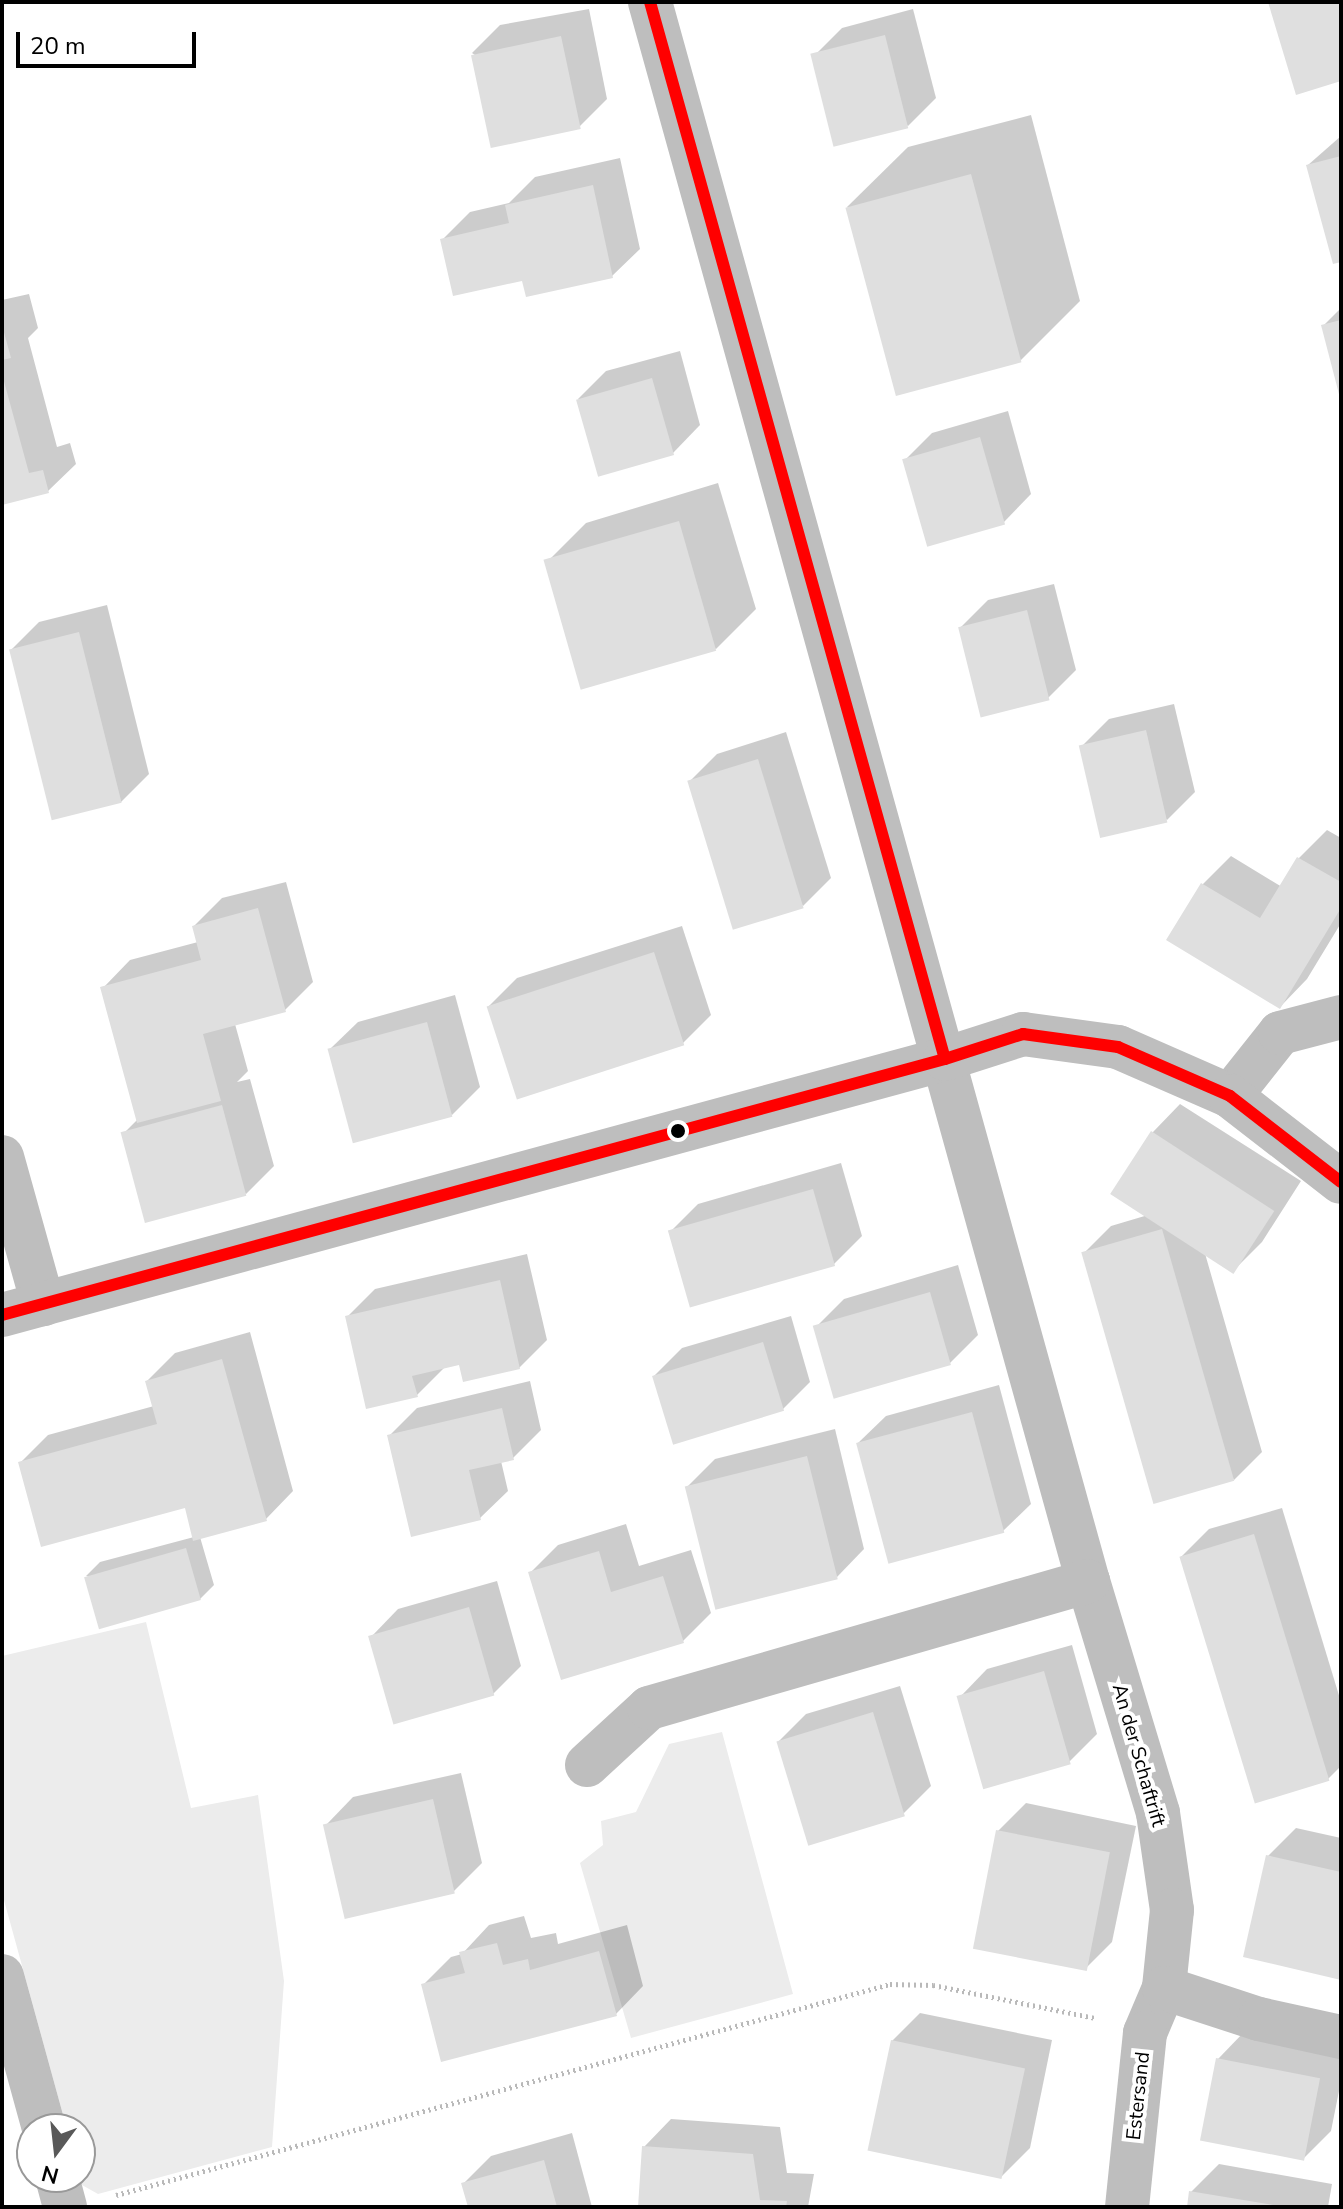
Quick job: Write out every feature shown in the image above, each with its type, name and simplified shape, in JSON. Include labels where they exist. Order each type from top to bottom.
[{"type":"street","name":"An der Schaftrift","points":[[650,2],[1088,1581],[1158,1813],[1172,1910],[1164,1988]]},
{"type":"street","points":[[1230,1096],[1280,1033],[1341,1017]]},
{"type":"street","points":[[2,1315],[945,1059],[1023,1034],[1118,1047],[1230,1096],[1341,1182]]},
{"type":"street","points":[[2,1157],[43,1304]]},
{"type":"street","points":[[587,1765],[649,1708],[1088,1581]]},
{"type":"street","points":[[2,1976],[40,2113]]},
{"type":"street","points":[[1164,1988],[1259,2019],[1341,2037]]},
{"type":"street","name":"Estersand","points":[[1127,2207],[1145,2033],[1164,1988]]},
{"type":"path","points":[[83,2203],[890,1984],[933,1985],[1105,2020],[1145,2033]]},
{"type":"shaded area","points":[[146,1622],[191,1808],[258,1795],[284,1981],[272,2147],[96,2193],[96,2113],[63,2113],[2,1893],[2,1656]]},
{"type":"shaded area","points":[[722,1732],[793,1994],[631,2038],[580,1863],[603,1845],[601,1821],[636,1812],[669,1744]]},
{"type":"building","points":[[1268,2],[1341,2],[1341,81],[1296,95]]},
{"type":"building","points":[[885,35],[908,128],[834,147],[810,54]]},
{"type":"building","points":[[561,36],[581,129],[491,148],[471,55]]},
{"type":"building","points":[[1341,156],[1341,262],[1333,264],[1306,165]]},
{"type":"building","points":[[971,174],[1021,362],[896,396],[845,208]]},
{"type":"building","points":[[593,185],[613,278],[526,297],[522,281],[453,296],[440,239],[509,223],[505,205]]},
{"type":"building","points":[[1341,320],[1341,398],[1340,398],[1321,325]]},
{"type":"building","points":[[2,325],[11,358],[2,360]]},
{"type":"building","points":[[2,374],[29,473],[43,470],[49,493],[2,505]]},
{"type":"building","points":[[652,378],[674,455],[598,477],[576,400]]},
{"type":"building","points":[[980,437],[1005,524],[927,547],[902,459]]},
{"type":"building","points":[[679,521],[716,651],[581,690],[543,560]]},
{"type":"building","points":[[1027,610],[1049,700],[981,717],[958,627]]},
{"type":"building","points":[[79,632],[122,803],[52,820],[9,649]]},
{"type":"building","points":[[1146,730],[1167,823],[1100,838],[1079,746]]},
{"type":"building","points":[[758,759],[804,908],[733,930],[687,781]]},
{"type":"building","points":[[1297,857],[1341,882],[1341,908],[1280,1009],[1166,940],[1201,883],[1260,918]]},
{"type":"building","points":[[258,908],[286,1012],[203,1034],[221,1101],[137,1123],[100,987],[201,960],[192,926]]},
{"type":"building","points":[[654,952],[684,1045],[517,1100],[487,1006]]},
{"type":"building","points":[[427,1022],[452,1117],[353,1143],[328,1049]]},
{"type":"building","points":[[222,1105],[246,1196],[145,1223],[121,1132]]},
{"type":"building","points":[[1151,1131],[1274,1211],[1233,1274],[1110,1194]]},
{"type":"building","points":[[813,1189],[835,1266],[690,1308],[668,1231]]},
{"type":"building","points":[[1162,1229],[1234,1481],[1153,1504],[1081,1252]]},
{"type":"building","points":[[500,1280],[520,1369],[463,1382],[459,1365],[412,1376],[418,1397],[366,1409],[345,1316]]},
{"type":"building","points":[[930,1292],[951,1365],[834,1399],[813,1326]]},
{"type":"building","points":[[763,1342],[784,1411],[673,1445],[652,1376]]},
{"type":"building","points":[[222,1359],[267,1521],[193,1541],[185,1508],[41,1547],[18,1462],[157,1424],[145,1381]]},
{"type":"building","points":[[502,1408],[514,1460],[469,1470],[481,1520],[411,1537],[387,1435]]},
{"type":"building","points":[[972,1412],[1004,1533],[888,1564],[856,1443]]},
{"type":"building","points":[[807,1456],[838,1579],[715,1610],[685,1486]]},
{"type":"building","points":[[1254,1534],[1329,1781],[1255,1804],[1179,1557]]},
{"type":"building","points":[[186,1548],[201,1600],[99,1629],[84,1577]]},
{"type":"building","points":[[599,1551],[611,1592],[663,1576],[684,1643],[561,1680],[528,1572]]},
{"type":"building","points":[[469,1607],[494,1695],[393,1724],[368,1636]]},
{"type":"building","points":[[1044,1671],[1071,1764],[983,1789],[957,1696]]},
{"type":"building","points":[[873,1712],[905,1816],[808,1846],[776,1742]]},
{"type":"building","points":[[433,1799],[455,1894],[345,1919],[323,1824]]},
{"type":"building","points":[[996,1830],[1110,1852],[1087,1971],[973,1949]]},
{"type":"building","points":[[1266,1855],[1341,1872],[1341,1980],[1243,1957]]},
{"type":"building","points":[[497,1943],[503,1965],[528,1959],[530,1970],[599,1951],[617,2016],[441,2062],[421,1984],[465,1973],[459,1952]]},
{"type":"building","points":[[891,2040],[1025,2068],[1002,2179],[868,2151]]},
{"type":"building","points":[[1216,2058],[1320,2078],[1304,2161],[1200,2140]]},
{"type":"building","points":[[642,2146],[753,2154],[760,2200],[787,2201],[786,2207],[638,2207]]},
{"type":"building","points":[[544,2160],[557,2207],[468,2207],[461,2183]]},
{"type":"building","points":[[1189,2191],[1273,2205],[1273,2207],[1187,2207]]},
{"type":"transit line","points":[[650,2],[945,1059]]},
{"type":"transit line","points":[[2,1315],[945,1059],[1023,1034],[1118,1047],[1230,1096],[1341,1182]]}]
